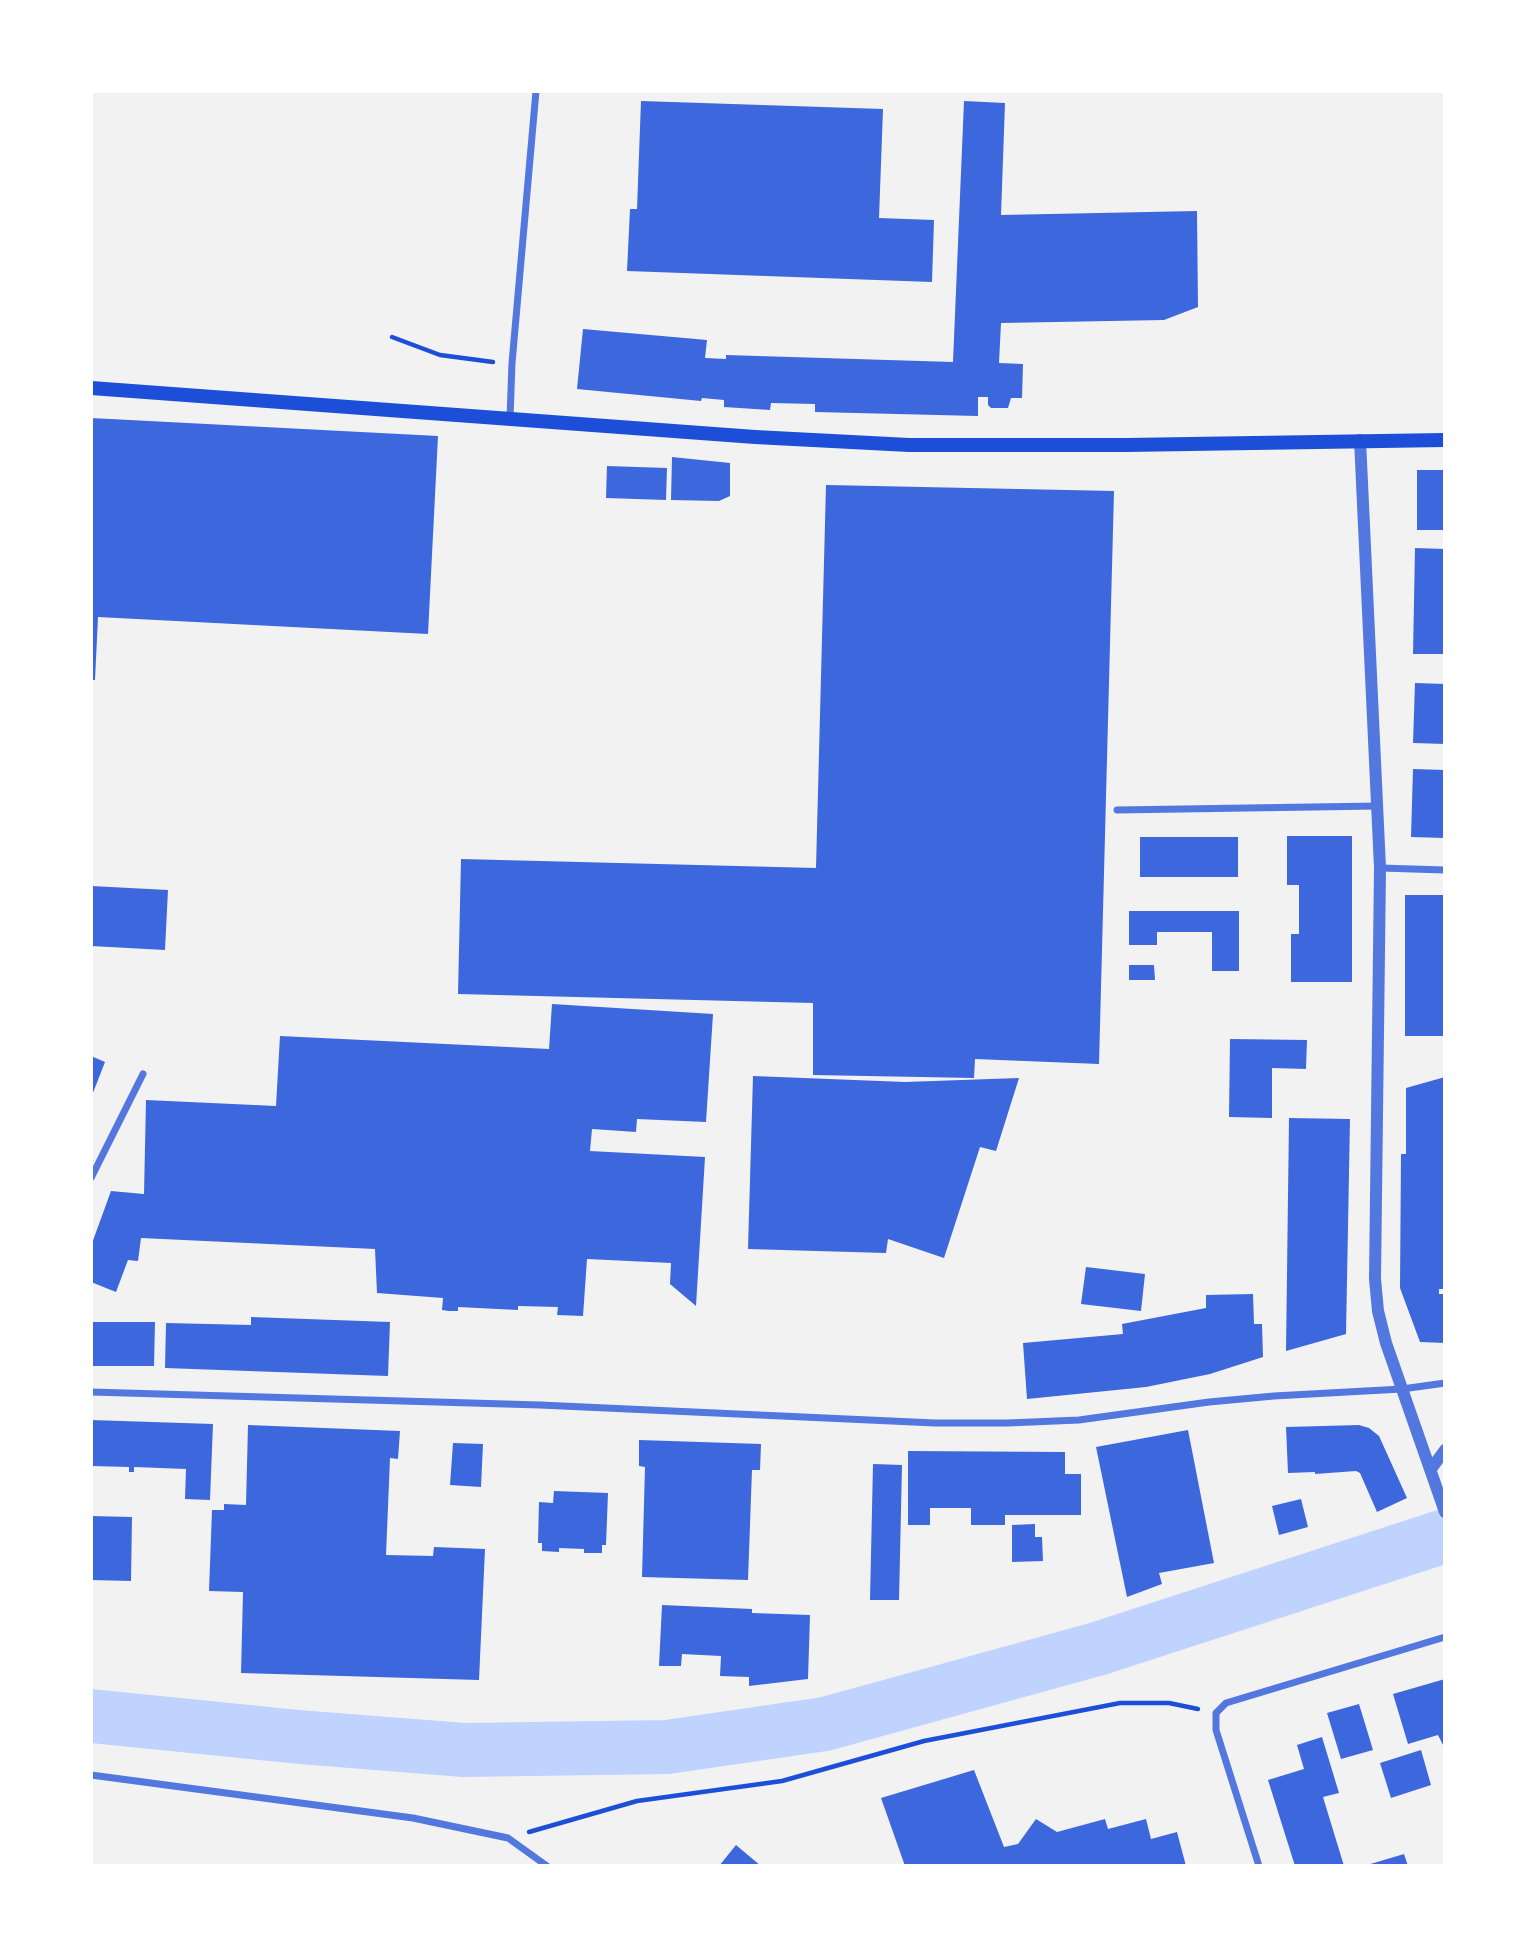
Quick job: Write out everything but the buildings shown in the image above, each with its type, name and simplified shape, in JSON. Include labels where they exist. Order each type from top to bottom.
[{"type":"main road","points":[[91,388],[744,436],[909,445],[1445,440]]},
{"type":"street","points":[[510,418],[512,363],[536,91]]},
{"type":"street","points":[[1360,440],[1379,806],[1375,1279],[1385,1343],[1445,1512]]},
{"type":"street","points":[[1117,810],[1379,806]]},
{"type":"street","points":[[1380,868],[1445,870]]},
{"type":"street","points":[[91,1178],[144,1074]]},
{"type":"street","points":[[91,1392],[540,1405],[935,1423],[1008,1423],[1079,1420],[1209,1402],[1445,1383]]},
{"type":"street","points":[[1432,1474],[1445,1450]]},
{"type":"street","points":[[1259,1866],[1216,1730],[1216,1713],[1226,1703],[1445,1637]]},
{"type":"street","points":[[91,1775],[413,1818],[508,1838],[547,1866]]},
{"type":"path","points":[[393,337],[440,355],[474,361],[512,363]]},
{"type":"path","points":[[508,1838],[637,1801],[782,1781],[924,1741],[1120,1703],[1169,1703],[1216,1713]]},
{"type":"waterway","points":[[91,1716],[464,1750],[667,1747],[825,1724],[1097,1649],[1445,1536]]}]
